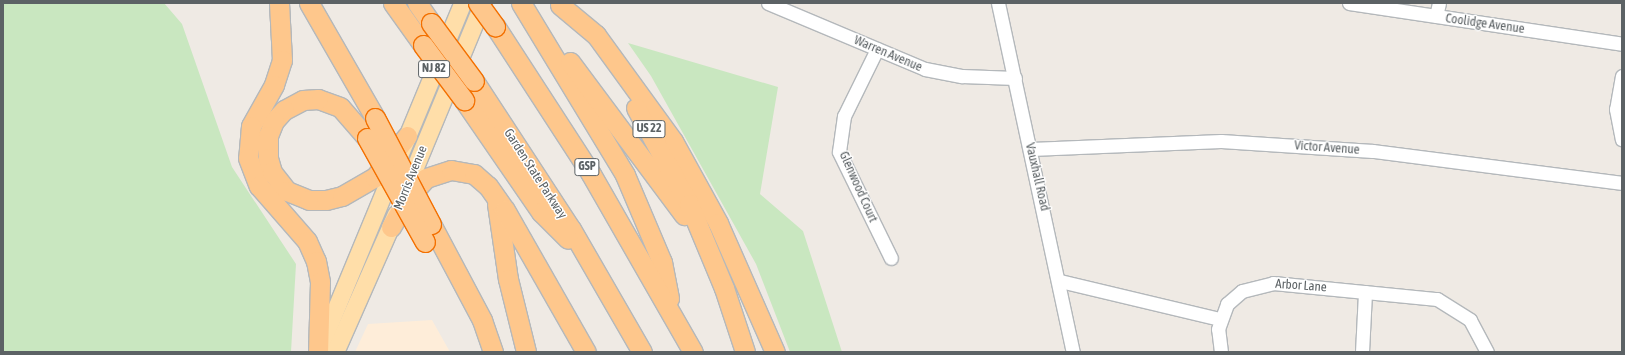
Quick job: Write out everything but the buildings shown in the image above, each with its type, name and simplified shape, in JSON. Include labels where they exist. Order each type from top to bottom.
[{"type":"highway","points":[[279,3],[283,42],[277,77],[251,126],[250,166],[263,192],[307,241],[319,274],[318,352]]},
{"type":"highway","points":[[309,3],[375,118],[428,233],[489,352]]},
{"type":"highway","points":[[393,3],[464,100],[541,212],[592,265]]},
{"type":"highway","name":"Garden State Parkway","points":[[417,3],[474,81],[592,265],[642,352]]},
{"type":"highway","name":"GSP","points":[[478,3],[592,174],[693,352]]},
{"type":"highway","points":[[521,4],[584,80],[673,198],[716,268]]},
{"type":"highway","points":[[521,4],[625,175],[662,262],[672,313]]},
{"type":"highway","points":[[559,4],[596,36],[673,141],[718,223],[775,352]]},
{"type":"highway","name":"US 22","points":[[559,4],[606,64],[657,142],[716,268],[745,352]]},
{"type":"highway","points":[[407,136],[375,177],[342,196],[326,200],[294,195],[281,185],[269,165],[267,143],[271,128],[284,110],[296,102],[318,99],[340,107],[367,138],[428,233],[482,320],[494,352]]},
{"type":"highway","points":[[391,227],[414,188],[438,172],[469,172],[493,192],[586,352]]},
{"type":"highway","points":[[493,192],[526,352]]},
{"type":"main road","name":"Morris Avenue","points":[[318,352],[462,3]]},
{"type":"main road","name":"Morris Avenue","points":[[336,352],[391,227],[483,3]]},
{"type":"street","name":"Warren Avenue","points":[[768,3],[940,74],[1015,78]]},
{"type":"street","name":"Vauxhall Road","points":[[998,3],[1060,280],[1073,352]]},
{"type":"street","name":"Coolidge Avenue","points":[[1348,3],[1622,44]]},
{"type":"street","points":[[1436,16],[1439,3]]},
{"type":"street","name":"Glenwood Court","points":[[877,49],[844,116],[839,152],[891,258]]},
{"type":"street","points":[[1622,76],[1616,109],[1622,139]]},
{"type":"street","name":"Victor Avenue","points":[[1031,149],[1221,141],[1372,151],[1622,183]]},
{"type":"street","points":[[1060,280],[1220,319],[1221,352]]},
{"type":"street","name":"Arbor Lane","points":[[1220,319],[1234,297],[1256,286],[1273,284],[1421,296],[1444,302],[1470,320],[1486,352]]},
{"type":"street","points":[[1362,352],[1365,292]]},
{"type":"shaded area","points":[[432,320],[450,352],[355,352],[368,324]]},
{"type":"green space","points":[[3,3],[164,3],[182,24],[232,167],[296,264],[291,352],[3,352]]},
{"type":"green space","points":[[628,43],[778,87],[760,194],[803,231],[842,352],[790,352],[756,264],[651,76]]}]
